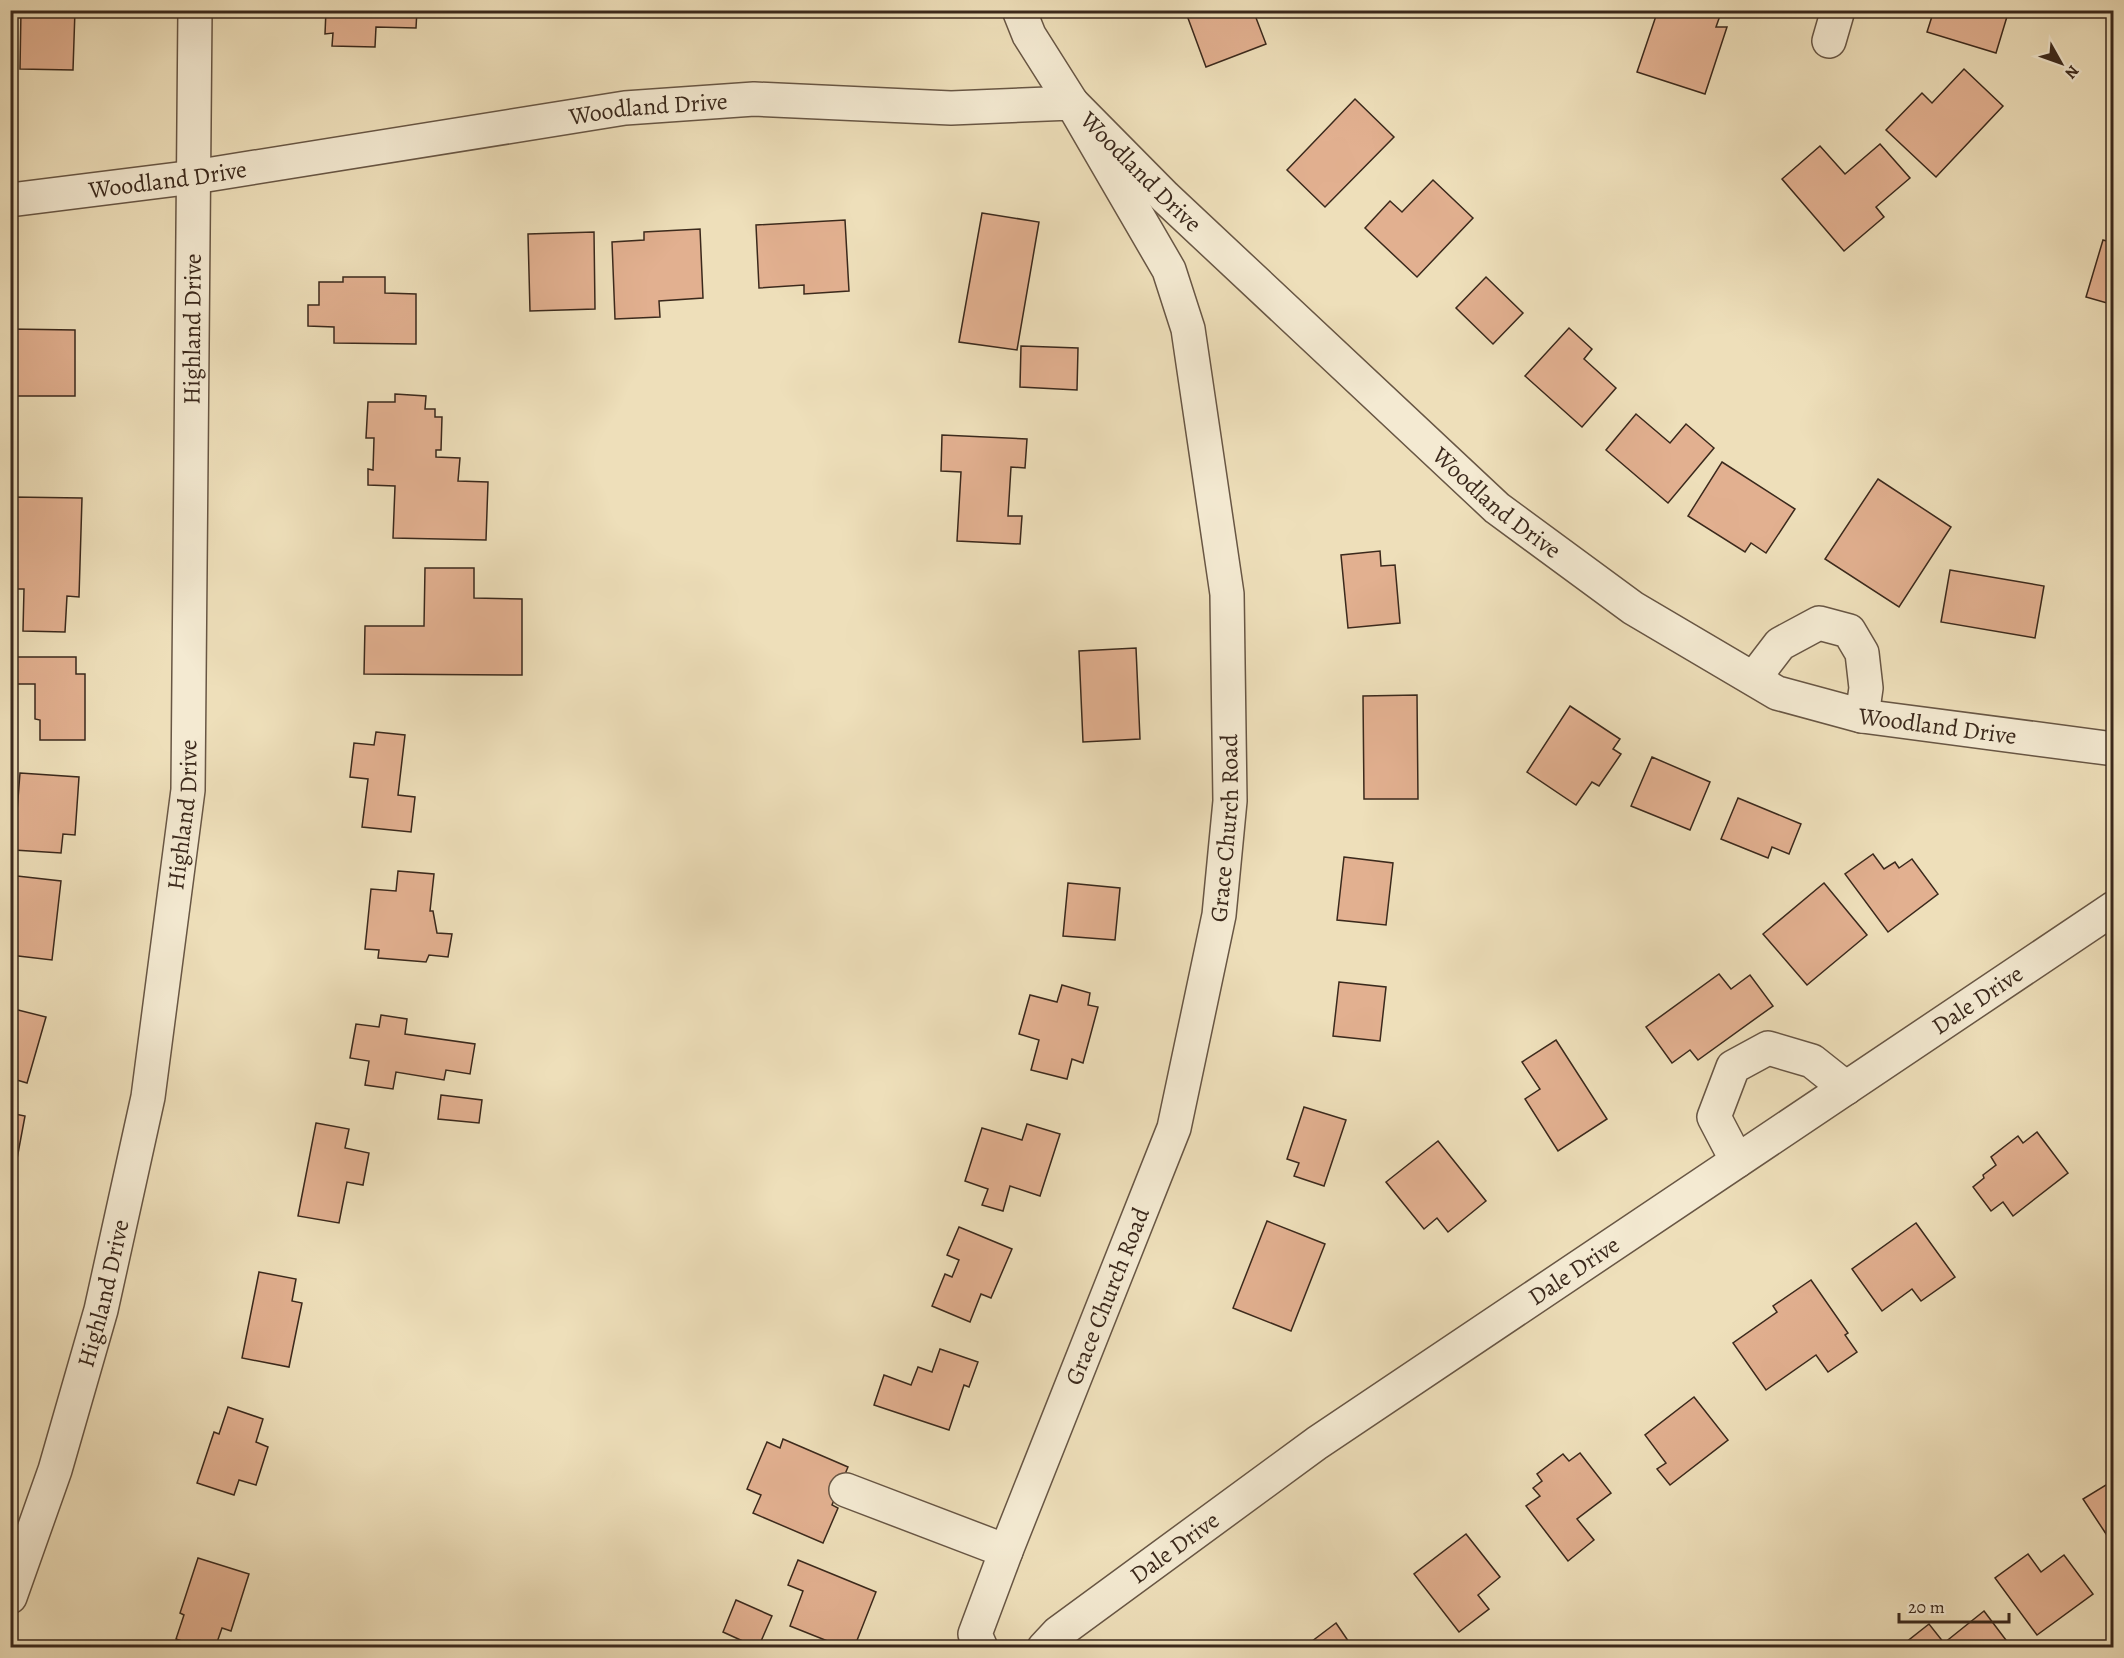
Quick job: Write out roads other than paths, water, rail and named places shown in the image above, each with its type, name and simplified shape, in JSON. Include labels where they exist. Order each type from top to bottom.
[{"type":"street","name":"Highland Drive","points":[[10,1598],[55,1470],[101,1310],[146,1108],[188,790],[195,10]]},
{"type":"street","name":"Grace Church Road","points":[[981,1647],[975,1634],[1174,1128],[1219,915],[1230,801],[1227,594],[1188,329],[1169,270],[1029,34],[1019,10]]},
{"type":"street","name":"Woodland Drive","points":[[10,200],[194,177],[625,108],[754,99],[951,108],[1072,103],[1165,197],[1497,508],[1633,608],[1777,693],[1862,716],[2114,748]]},
{"type":"street","points":[[1754,678],[1780,644],[1819,623],[1849,632],[1862,653],[1866,688],[1862,716]]},
{"type":"street","name":"Dale Drive","points":[[1044,1647],[1058,1633],[1317,1443],[2114,908]]},
{"type":"street","points":[[1737,1161],[1714,1117],[1733,1067],[1768,1048],[1812,1061],[1846,1088]]},
{"type":"street","points":[[846,1490],[1006,1551]]}]
